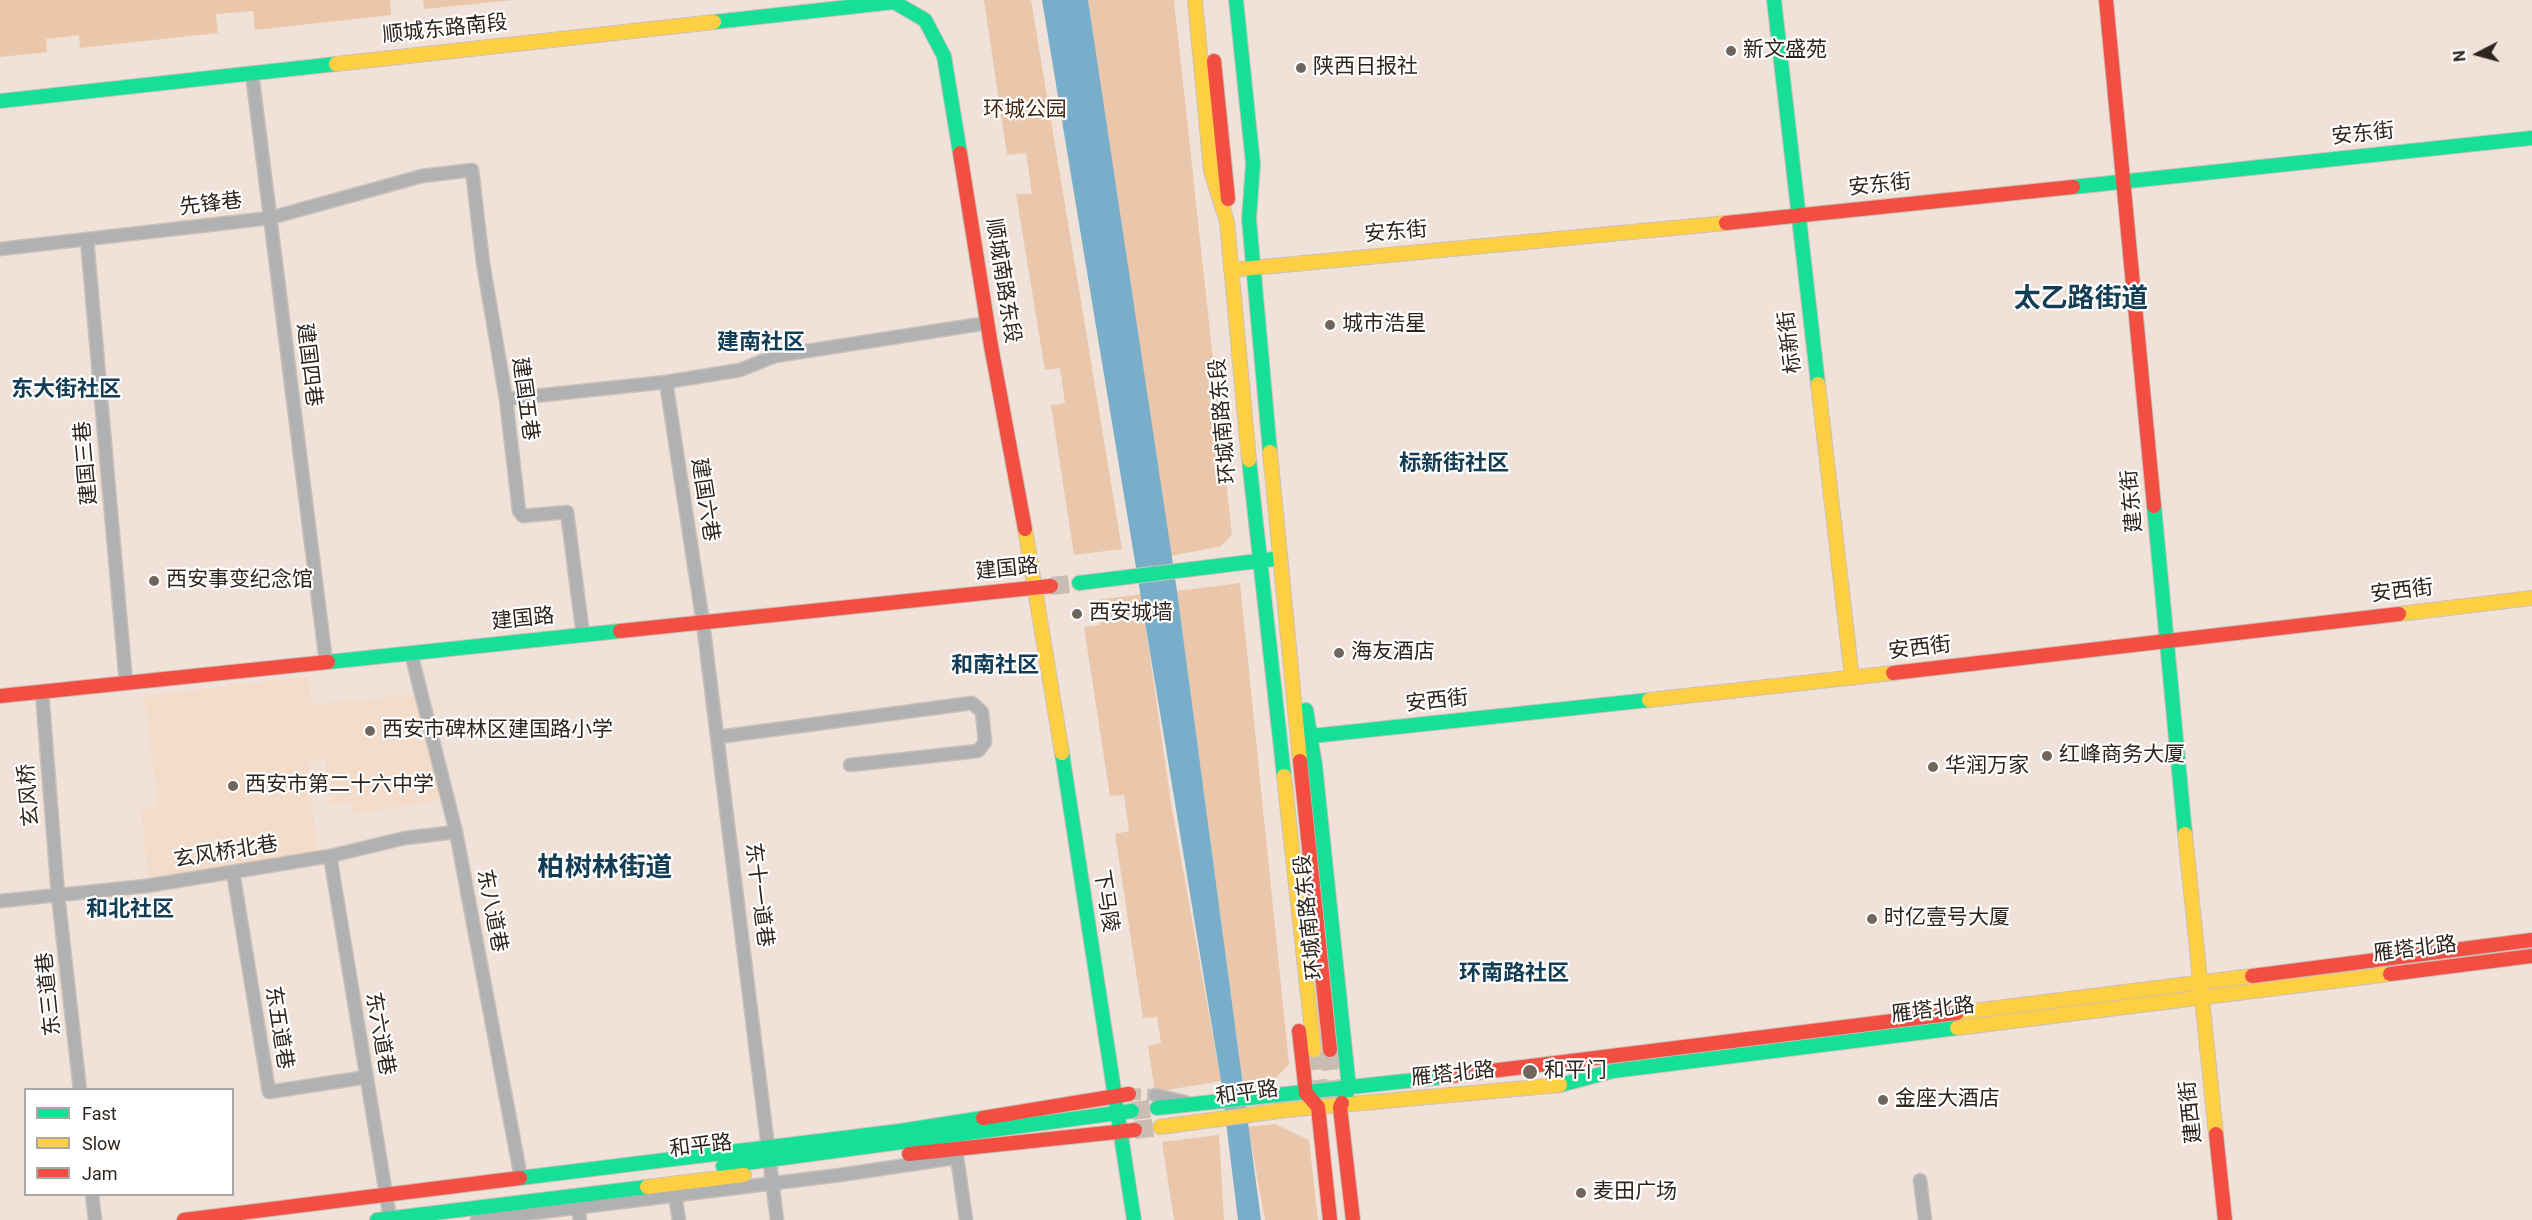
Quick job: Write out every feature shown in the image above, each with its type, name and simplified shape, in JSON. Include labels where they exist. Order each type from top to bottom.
[{"type":"main road","name":"环城南路东段","points":[[1195,0],[1211,171],[1227,222],[1259,561],[1267,616],[1314,1050]]},
{"type":"main road","name":"环城南路东段","points":[[1207,0],[1230,213],[1227,222]]},
{"type":"main road","name":"环城南路东段","points":[[1224,0],[1249,219],[1279,559],[1330,1050]]},
{"type":"main road","name":"环城南路东段","points":[[1236,0],[1252,165],[1249,219]]},
{"type":"main road","name":"标新街","points":[[1774,0],[1797,216],[1852,678]]},
{"type":"main road","name":"建东街","points":[[2106,0],[2201,999]]},
{"type":"main road","name":"顺城东路南段","points":[[0,101],[894,2]]},
{"type":"main road","name":"顺城南路东段","points":[[894,2],[925,20],[944,56],[987,323],[1036,588]]},
{"type":"main road","name":"安东街","points":[[1231,270],[1797,216],[2532,138]]},
{"type":"main road","points":[[1078,583],[1279,559]]},
{"type":"main road","name":"建国路","points":[[0,696],[1051,586]]},
{"type":"main road","name":"下马陵","points":[[1036,588],[1113,1097],[1134,1220]]},
{"type":"main road","name":"安西街","points":[[1312,736],[1852,678],[2532,598]]},
{"type":"main road","name":"环城南路东段","points":[[1285,611],[1312,736],[1349,1088]]},
{"type":"main road","name":"环城南路东段","points":[[1267,616],[1270,763],[1306,1093]]},
{"type":"main road","name":"雁塔北路","points":[[1156,1102],[1200,1105],[1575,1062],[2532,940]]},
{"type":"main road","name":"雁塔北路","points":[[1340,1107],[1565,1085],[1613,1071],[2532,956]]},
{"type":"main road","name":"建西街","points":[[2201,999],[2225,1220]]},
{"type":"main road","points":[[1349,1088],[1340,1107],[1353,1220]]},
{"type":"main road","points":[[1306,1093],[1318,1107],[1330,1220]]},
{"type":"main road","points":[[184,1220],[385,1210],[521,1178],[772,1165],[900,1131],[1129,1094]]},
{"type":"main road","name":"和平路","points":[[1160,1127],[1286,1110],[1340,1107]]},
{"type":"main road","name":"和平路","points":[[274,1220],[385,1210],[772,1165],[1132,1111]]},
{"type":"main road","name":"和平路","points":[[385,1210],[577,1208],[674,1189],[772,1165],[956,1153],[974,1147],[1135,1130]]},
{"type":"street","name":"建国四巷","points":[[252,73],[326,662]]},
{"type":"street","name":"建国五巷","points":[[422,176],[472,170],[483,263],[506,399],[519,511],[523,516],[567,512],[583,635]]},
{"type":"street","name":"先锋巷","points":[[0,249],[270,218],[422,176]]},
{"type":"street","name":"建国三巷","points":[[87,239],[126,683]]},
{"type":"street","points":[[506,399],[666,382],[740,370],[775,356],[987,323]]},
{"type":"street","name":"建国六巷","points":[[666,382],[703,623]]},
{"type":"street","name":"东十一道巷","points":[[703,623],[772,1165],[777,1220]]},
{"type":"street","name":"东八道巷","points":[[411,653],[456,832],[521,1178]]},
{"type":"street","name":"玄风桥","points":[[42,692],[58,895]]},
{"type":"street","points":[[718,737],[972,703],[982,712],[986,742],[978,751],[850,765]]},
{"type":"street","name":"玄风桥北巷","points":[[0,901],[146,886],[330,856],[405,838],[456,832]]},
{"type":"street","name":"东六道巷","points":[[330,856],[367,1077],[385,1210]]},
{"type":"street","name":"东五道巷","points":[[233,872],[269,1092],[367,1077]]},
{"type":"street","name":"东三道巷","points":[[58,895],[80,1088]]},
{"type":"street","points":[[956,1153],[966,1220]]},
{"type":"street","points":[[1920,1180],[1925,1220]]},
{"type":"street","points":[[674,1189],[679,1220]]},
{"type":"street","points":[[92,1196],[95,1220]]},
{"type":"street","points":[[477,1220],[577,1208]]},
{"type":"shaded area","name":"西安市第二十六中学","points":[[308,676],[312,704],[416,695],[443,800],[353,814],[351,802],[331,805],[325,758],[308,765],[317,851],[148,879],[141,809],[158,807],[144,696]]},
{"type":"green space","points":[[0,0],[390,0],[391,15],[255,30],[253,11],[216,14],[218,33],[80,48],[79,35],[46,39],[47,52],[0,57]]},
{"type":"green space","points":[[423,0],[513,0],[424,9]]},
{"type":"green space","name":"环城公园","points":[[984,0],[1031,0],[1122,549],[1074,555],[1051,405],[1065,403],[1060,368],[1045,370],[1016,194],[1032,194],[1026,153],[1007,155]]},
{"type":"green space","points":[[1088,0],[1174,0],[1232,535],[1221,546],[1171,556]]},
{"type":"green space","points":[[1240,583],[1289,1064],[1274,1080],[1243,1084],[1177,591]]},
{"type":"green space","points":[[1141,594],[1171,803],[1221,1081],[1155,1092],[1148,1046],[1161,1043],[1157,1017],[1143,1018],[1115,834],[1129,831],[1124,795],[1110,796],[1084,627],[1100,625],[1097,600]]},
{"type":"green space","points":[[1275,1124],[1309,1140],[1318,1220],[1265,1220],[1248,1127]]},
{"type":"green space","points":[[1219,1135],[1224,1220],[1174,1220],[1162,1142]]},
{"type":"water","points":[[1042,0],[1088,0],[1177,591],[1261,1220],[1238,1220],[1221,1081]]},
{"type":"tunnel","points":[[1051,586],[1079,583]]},
{"type":"tunnel","points":[[1314,1050],[1320,1107]]},
{"type":"tunnel","points":[[1330,1050],[1336,1107]]},
{"type":"tunnel","points":[[1129,1094],[1155,1095]]},
{"type":"tunnel","points":[[1132,1111],[1157,1108]]},
{"type":"tunnel","points":[[1135,1130],[1160,1127]]},
{"type":"traffic: fast","points":[[1236,0],[1253,164],[1249,219],[1270,452]]},
{"type":"traffic: fast","points":[[1774,0],[1818,384]]},
{"type":"traffic: fast","points":[[714,22],[894,2],[925,20],[944,56],[960,153]]},
{"type":"traffic: fast","points":[[0,101],[336,64]]},
{"type":"traffic: fast","points":[[2073,187],[2532,138]]},
{"type":"traffic: fast","points":[[1249,460],[1284,776]]},
{"type":"traffic: fast","points":[[2154,506],[2185,834]]},
{"type":"traffic: fast","points":[[1079,583],[1274,559]]},
{"type":"traffic: fast","points":[[328,662],[620,631]]},
{"type":"traffic: fast","points":[[1312,736],[1649,700]]},
{"type":"traffic: fast","points":[[1306,710],[1315,765],[1349,1088],[1342,1103]]},
{"type":"traffic: fast","points":[[1062,753],[1134,1220]]},
{"type":"traffic: fast","points":[[1560,1085],[1613,1071],[1957,1028]]},
{"type":"traffic: fast","points":[[1157,1108],[1443,1077]]},
{"type":"traffic: fast","points":[[723,1166],[1132,1111]]},
{"type":"traffic: fast","points":[[520,1178],[900,1131],[983,1118]]},
{"type":"traffic: fast","points":[[377,1220],[647,1187]]},
{"type":"traffic: slow","points":[[1195,0],[1211,171],[1227,222],[1249,460]]},
{"type":"traffic: slow","points":[[336,64],[714,22]]},
{"type":"traffic: slow","points":[[1231,270],[1726,223]]},
{"type":"traffic: slow","points":[[1818,384],[1852,678]]},
{"type":"traffic: slow","points":[[1270,452],[1300,761]]},
{"type":"traffic: slow","points":[[1025,529],[1062,753]]},
{"type":"traffic: slow","points":[[2399,614],[2532,598]]},
{"type":"traffic: slow","points":[[1649,700],[1893,673]]},
{"type":"traffic: slow","points":[[1284,776],[1314,1050]]},
{"type":"traffic: slow","points":[[2185,834],[2216,1134]]},
{"type":"traffic: slow","points":[[1957,1028],[2390,974]]},
{"type":"traffic: slow","points":[[1957,1013],[2252,976]]},
{"type":"traffic: slow","points":[[1160,1127],[1286,1110],[1560,1085]]},
{"type":"traffic: slow","points":[[647,1187],[744,1175]]},
{"type":"traffic: jam","points":[[2106,0],[2154,506]]},
{"type":"traffic: jam","points":[[1214,61],[1228,199]]},
{"type":"traffic: jam","points":[[960,153],[991,346],[1025,529]]},
{"type":"traffic: jam","points":[[1726,223],[2073,187]]},
{"type":"traffic: jam","points":[[620,631],[1051,586]]},
{"type":"traffic: jam","points":[[1893,673],[2399,614]]},
{"type":"traffic: jam","points":[[0,696],[328,662]]},
{"type":"traffic: jam","points":[[1300,761],[1330,1050]]},
{"type":"traffic: jam","points":[[2252,976],[2532,940]]},
{"type":"traffic: jam","points":[[2390,974],[2532,956]]},
{"type":"traffic: jam","points":[[1443,1077],[1957,1013]]},
{"type":"traffic: jam","points":[[1299,1031],[1306,1093],[1318,1107],[1330,1220]]},
{"type":"traffic: jam","points":[[983,1118],[1129,1094]]},
{"type":"traffic: jam","points":[[1342,1103],[1340,1107],[1353,1220]]},
{"type":"traffic: jam","points":[[909,1154],[1135,1130]]},
{"type":"traffic: jam","points":[[2216,1134],[2225,1220]]},
{"type":"traffic: jam","points":[[184,1220],[520,1178]]},
{"type":"place","name":"新文盛苑","points":[[1731,51]]},
{"type":"place","name":"陕西日报社","points":[[1301,68]]},
{"type":"place","name":"城市浩星","points":[[1330,325]]},
{"type":"place","name":"西安事变纪念馆","points":[[154,581]]},
{"type":"place","name":"西安城墙","points":[[1077,614]]},
{"type":"place","name":"海友酒店","points":[[1339,653]]},
{"type":"place","name":"西安市碑林区建国路小学","points":[[370,731]]},
{"type":"place","name":"红峰商务大厦","points":[[2047,756]]},
{"type":"place","name":"华润万家","points":[[1933,767]]},
{"type":"place","name":"西安市第二十六中学","points":[[233,786]]},
{"type":"place","name":"时亿壹号大厦","points":[[1872,919]]},
{"type":"place","name":"和平门","points":[[1530,1072]]},
{"type":"place","name":"金座大酒店","points":[[1883,1100]]},
{"type":"place","name":"麦田广场","points":[[1581,1193]]},
{"type":"district","name":"太乙路街道","points":[[2081,300]]},
{"type":"district","name":"建南社区","points":[[761,343]]},
{"type":"district","name":"东大街社区","points":[[66,390]]},
{"type":"district","name":"标新街社区","points":[[1454,464]]},
{"type":"district","name":"和南社区","points":[[995,666]]},
{"type":"district","name":"柏树林街道","points":[[605,869]]},
{"type":"district","name":"和北社区","points":[[130,910]]},
{"type":"district","name":"环南路社区","points":[[1514,974]]}]
